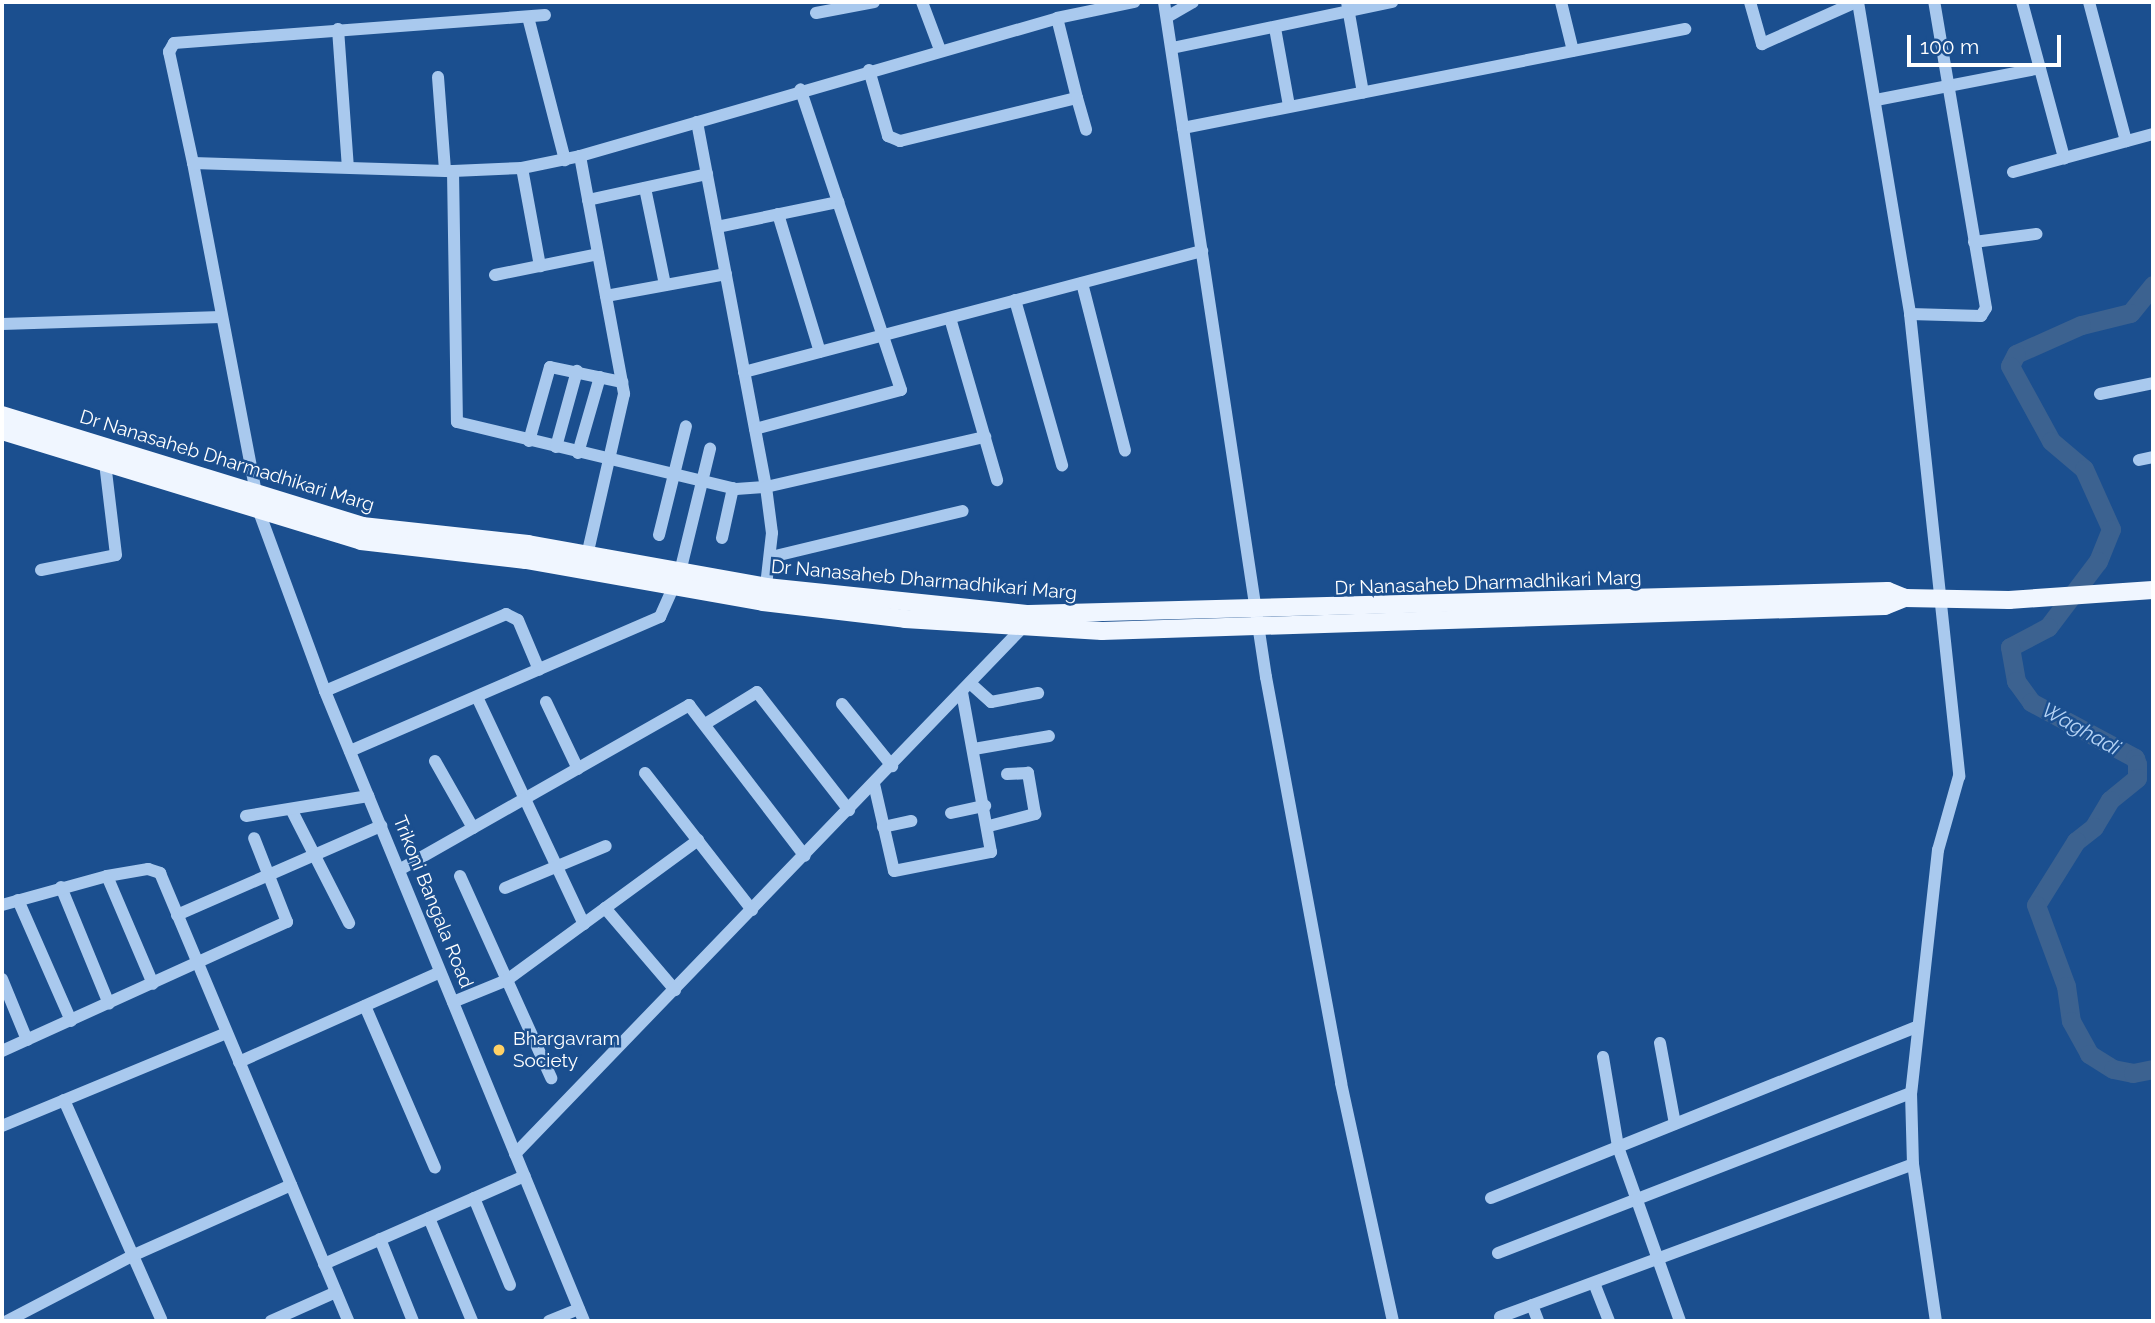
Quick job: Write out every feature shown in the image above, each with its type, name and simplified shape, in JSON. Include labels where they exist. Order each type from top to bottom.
[{"type":"main road","name":"Dr Nanasaheb Dharmadhikari Marg","points":[[2,415],[260,514],[361,541],[526,560],[765,594],[1102,631],[1258,618],[1885,606],[1905,598],[2009,600],[2153,591]]},
{"type":"main road","name":"Dr Nanasaheb Dharmadhikari Marg","points":[[2,430],[257,494],[362,526],[587,555],[678,580]]},
{"type":"street","points":[[816,13],[874,2]]},
{"type":"street","points":[[922,2],[940,50]]},
{"type":"street","points":[[193,163],[449,170],[522,168],[580,156],[800,89],[1057,18],[1134,2]]},
{"type":"street","points":[[1165,9],[1180,2]]},
{"type":"street","points":[[1165,9],[1194,2]]},
{"type":"street","points":[[1172,48],[1275,28],[1348,8],[1392,2]]},
{"type":"street","points":[[1561,2],[1573,51]]},
{"type":"street","points":[[1750,2],[1762,44],[1857,2],[1876,100],[1910,314],[1942,599],[1959,784],[1938,850],[1912,1093],[1913,1164],[1936,1321]]},
{"type":"street","points":[[1910,314],[1974,316],[1984,312],[1934,2]]},
{"type":"street","points":[[2022,2],[2064,158]]},
{"type":"street","points":[[2089,2],[2126,141]]},
{"type":"street","points":[[1348,8],[1363,93]]},
{"type":"street","points":[[1165,9],[1258,618],[1341,1083],[1393,1321]]},
{"type":"street","points":[[348,167],[338,30],[545,15]]},
{"type":"street","points":[[528,18],[565,160]]},
{"type":"street","points":[[1057,18],[1086,130]]},
{"type":"street","points":[[1275,28],[1289,106]]},
{"type":"street","points":[[1183,128],[1685,29]]},
{"type":"street","name":"Trikoni Bangala Road","points":[[338,30],[171,46],[221,317],[260,514],[325,691],[581,1315]]},
{"type":"street","points":[[1876,100],[2040,68]]},
{"type":"street","points":[[869,70],[888,136],[901,141],[1077,98]]},
{"type":"street","points":[[438,77],[449,170],[453,416],[460,424],[702,483],[733,488],[766,487],[985,437]]},
{"type":"street","points":[[755,429],[901,390],[800,89]]},
{"type":"street","points":[[697,122],[766,487],[771,557],[765,594]]},
{"type":"street","points":[[2013,172],[2153,134]]},
{"type":"street","points":[[580,156],[622,382],[623,407],[587,555]]},
{"type":"street","points":[[522,168],[540,266]]},
{"type":"street","points":[[589,201],[707,174]]},
{"type":"street","points":[[645,188],[665,285]]},
{"type":"street","points":[[717,227],[838,202]]},
{"type":"street","points":[[778,214],[820,352]]},
{"type":"street","points":[[1974,242],[2036,234]]},
{"type":"street","points":[[744,372],[1202,251]]},
{"type":"street","points":[[495,275],[598,254]]},
{"type":"street","points":[[606,296],[726,274]]},
{"type":"street","points":[[1082,283],[1125,450]]},
{"type":"street","points":[[1015,300],[1062,465]]},
{"type":"street","points":[[2,324],[221,317]]},
{"type":"street","points":[[950,318],[997,480]]},
{"type":"street","points":[[529,441],[550,367],[622,382]]},
{"type":"street","points":[[556,447],[577,371]]},
{"type":"street","points":[[578,453],[600,377]]},
{"type":"street","points":[[2100,394],[2153,385]]},
{"type":"street","points":[[659,535],[686,426]]},
{"type":"street","points":[[350,751],[654,622],[664,613],[678,580],[710,449]]},
{"type":"street","points":[[41,570],[116,555],[104,455]]},
{"type":"street","points":[[2139,460],[2153,457]]},
{"type":"street","points":[[722,538],[733,488]]},
{"type":"street","points":[[771,557],[963,511]]},
{"type":"street","points":[[325,691],[506,614],[518,620],[539,670]]},
{"type":"street","points":[[515,1154],[967,689],[1027,621]]},
{"type":"street","points":[[967,689],[991,702],[1038,693]]},
{"type":"street","points":[[874,784],[892,868],[899,872],[989,853],[993,846],[974,749],[967,689]]},
{"type":"street","points":[[705,724],[757,692],[849,810]]},
{"type":"street","points":[[477,697],[584,924]]},
{"type":"street","points":[[546,702],[578,769]]},
{"type":"street","points":[[842,704],[892,766]]},
{"type":"street","points":[[399,870],[578,769],[684,705],[692,707],[804,856]]},
{"type":"street","points":[[974,749],[1049,736]]},
{"type":"street","points":[[435,761],[473,828]]},
{"type":"street","points":[[645,773],[752,910]]},
{"type":"street","points":[[989,826],[1035,814],[1028,773],[1007,774]]},
{"type":"street","points":[[246,816],[368,796]]},
{"type":"street","points":[[951,813],[985,806]]},
{"type":"street","points":[[291,808],[349,923]]},
{"type":"street","points":[[883,827],[911,821]]},
{"type":"street","points":[[177,915],[381,827]]},
{"type":"street","points":[[2,1051],[287,922],[271,875],[254,838]]},
{"type":"street","points":[[453,1002],[507,980],[698,840]]},
{"type":"street","points":[[505,888],[606,846]]},
{"type":"street","points":[[2,905],[107,876],[157,871],[348,1321]]},
{"type":"street","points":[[107,876],[153,984]]},
{"type":"street","points":[[460,876],[551,1078]]},
{"type":"street","points":[[61,887],[109,1004]]},
{"type":"street","points":[[18,900],[71,1021]]},
{"type":"street","points":[[605,908],[675,990]]},
{"type":"street","points":[[239,1062],[440,972]]},
{"type":"street","points":[[2,979],[27,1040]]},
{"type":"street","points":[[365,1006],[435,1168]]},
{"type":"street","points":[[1491,1198],[1918,1026]]},
{"type":"street","points":[[2,1126],[227,1033]]},
{"type":"street","points":[[1660,1043],[1675,1124]]},
{"type":"street","points":[[1603,1057],[1618,1147],[1680,1321]]},
{"type":"street","points":[[1498,1252],[1912,1093]]},
{"type":"street","points":[[64,1100],[161,1319]]},
{"type":"street","points":[[1500,1317],[1913,1164]]},
{"type":"street","points":[[324,1264],[524,1176]]},
{"type":"street","points":[[7,1321],[134,1255],[291,1185]]},
{"type":"street","points":[[474,1198],[510,1285]]},
{"type":"street","points":[[429,1218],[471,1321]]},
{"type":"street","points":[[380,1239],[413,1321]]},
{"type":"street","points":[[1594,1283],[1609,1321]]},
{"type":"street","points":[[271,1321],[336,1292]]},
{"type":"street","points":[[1532,1305],[1538,1321]]},
{"type":"street","points":[[549,1321],[581,1315]]},
{"type":"waterway","name":"Waghadi","points":[[2153,285],[2130,313],[2081,325],[2016,354],[2010,366],[2051,441],[2084,469],[2111,529],[2098,561],[2048,627],[2010,647],[2016,681],[2031,702],[2135,758],[2137,764],[2137,778],[2110,800],[2094,827],[2076,841],[2036,905],[2066,986],[2071,1021],[2089,1054],[2113,1069],[2133,1073],[2153,1069]]},
{"type":"place","name":"Bhargavram Society","points":[[499,1050]]}]
